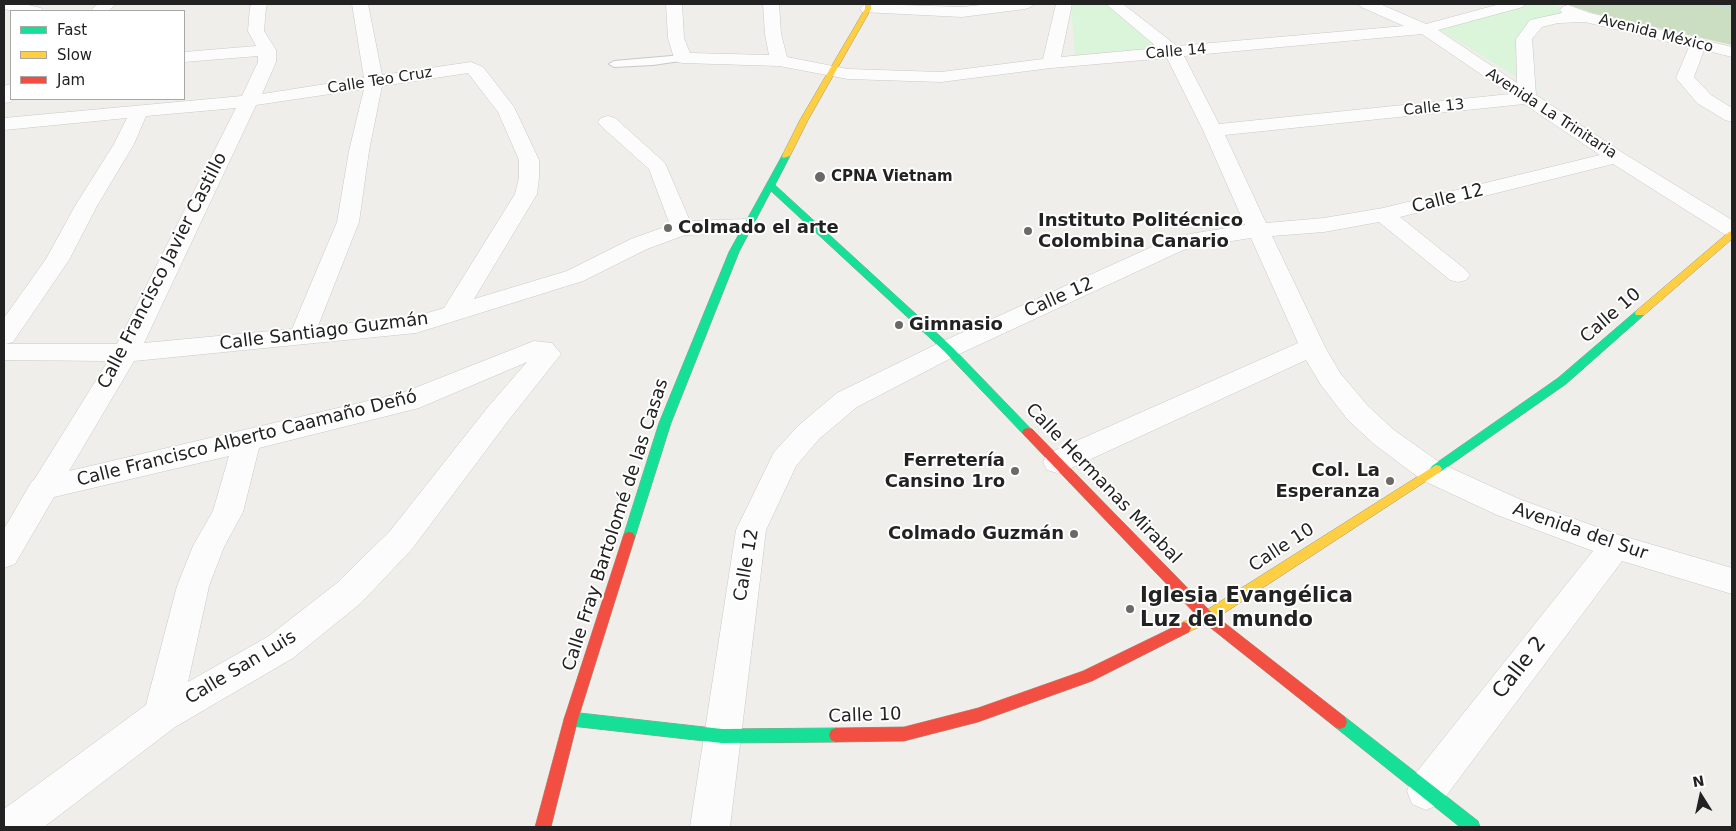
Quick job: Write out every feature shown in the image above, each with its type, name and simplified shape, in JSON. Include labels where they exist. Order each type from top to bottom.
[{"type":"street","points":[[4,4],[31,10]]},
{"type":"street","points":[[185,57],[267,50],[256,31],[258,7],[260,4]]},
{"type":"street","points":[[302,336],[348,222],[359,150],[374,83],[360,4]]},
{"type":"street","points":[[674,4],[676,38],[683,58]]},
{"type":"street","points":[[770,4],[773,34],[779,61]]},
{"type":"street","points":[[868,6],[962,12],[1025,4]]},
{"type":"street","points":[[1051,63],[1064,4]]},
{"type":"street","points":[[1114,4],[1173,52]]},
{"type":"street","name":"Avenida La Trinitaria","points":[[1367,4],[1425,29],[1616,156],[1732,229]]},
{"type":"street","name":"Calle 14","points":[[683,58],[779,61],[863,75],[941,77],[1051,63],[1425,29],[1517,4]]},
{"type":"street","name":"Avenida México","points":[[1553,4],[1585,17],[1732,52]]},
{"type":"street","name":"Calle Fray Bartolomé de las Casas","points":[[544,827],[571,719],[665,423],[734,252],[772,186],[804,120],[868,6]]},
{"type":"street","points":[[1527,98],[1524,39],[1536,23],[1558,18],[1585,17]]},
{"type":"street","points":[[1698,45],[1685,78],[1704,100],[1732,116]]},
{"type":"street","name":"Calle Francisco Javier Castillo","points":[[4,555],[42,489],[126,353],[249,101],[267,62],[267,50]]},
{"type":"street","name":"Avenida del Sur","points":[[1173,52],[1213,130],[1312,347],[1330,379],[1358,413],[1384,437],[1432,472],[1508,507],[1615,546],[1732,581]]},
{"type":"street","name":"Calle Teo Cruz","points":[[4,124],[249,101],[471,67],[477,71],[507,111],[529,160],[526,194],[453,314]]},
{"type":"street","name":"Calle 13","points":[[1213,130],[1527,98]]},
{"type":"street","points":[[4,336],[57,260],[86,206],[124,144],[139,112]]},
{"type":"street","points":[[608,122],[658,167],[682,228]]},
{"type":"street","name":"Calle 12","points":[[710,827],[751,530],[784,460],[809,432],[847,400],[948,349],[1173,246],[1190,241],[1257,230],[1324,225],[1383,215],[1616,156]]},
{"type":"street","name":"Calle Hermanas Mirabal","points":[[772,186],[948,349],[1207,617],[1472,827]]},
{"type":"street","points":[[1383,215],[1458,275]]},
{"type":"street","name":"Calle Santiago Guzmán","points":[[4,352],[126,353],[416,325],[575,276],[639,244],[682,228],[748,226]]},
{"type":"street","name":"Calle 10","points":[[571,719],[722,736],[904,734],[978,715],[1087,676],[1207,617],[1432,472],[1562,381],[1732,234]]},
{"type":"street","points":[[1057,462],[1312,347]]},
{"type":"street","name":"Calle Francisco Alberto Caamaño Deñó","points":[[42,489],[247,442],[409,401],[534,349]]},
{"type":"street","name":"Calle San Luis","points":[[12,827],[162,715],[281,647],[349,593],[401,540],[498,414],[548,354],[543,349],[534,349]]},
{"type":"street","points":[[162,715],[193,586],[210,546],[228,512],[247,442]]},
{"type":"street","name":"Calle 2","points":[[1426,791],[1615,546]]},
{"type":"lane","points":[[614,64],[683,58]]},
{"type":"green space","points":[[1071,4],[1124,4],[1172,49],[1075,57]]},
{"type":"green space","points":[[1529,4],[1552,4],[1586,15],[1555,16],[1519,38],[1538,90],[1440,30]]},
{"type":"green space","points":[[1566,4],[1732,4],[1732,45],[1593,13]]},
{"type":"waterway","points":[[1714,4],[1732,8]]},
{"type":"traffic: fast","points":[[629,537],[665,423],[734,252],[786,156]]},
{"type":"traffic: fast","points":[[771,186],[948,349],[1028,432]]},
{"type":"traffic: fast","points":[[1436,469],[1562,381],[1640,313]]},
{"type":"traffic: fast","points":[[571,719],[722,736],[836,735]]},
{"type":"traffic: fast","points":[[1340,722],[1472,827]]},
{"type":"traffic: slow","points":[[786,156],[804,120],[868,9],[868,4]]},
{"type":"traffic: slow","points":[[1640,313],[1732,234]]},
{"type":"traffic: slow","points":[[1184,628],[1207,617],[1436,469]]},
{"type":"traffic: jam","points":[[1028,432],[1207,617],[1340,722]]},
{"type":"traffic: jam","points":[[543,827],[571,719],[629,537]]},
{"type":"traffic: jam","points":[[836,735],[904,734],[978,715],[1087,676],[1184,628]]},
{"type":"place","name":"CPNA Vietnam","points":[[820,177]]},
{"type":"place","name":"Colmado el arte","points":[[668,228]]},
{"type":"place","name":"Instituto Politécnico Colombina Canario","points":[[1028,231]]},
{"type":"place","name":"Gimnasio","points":[[899,325]]},
{"type":"place","name":"Ferretería Cansino 1ro","points":[[1015,471]]},
{"type":"place","name":"Col. La Esperanza","points":[[1390,481]]},
{"type":"place","name":"Colmado Guzmán","points":[[1074,534]]},
{"type":"place","name":"Iglesia Evangélica Luz del mundo","points":[[1130,609]]}]
